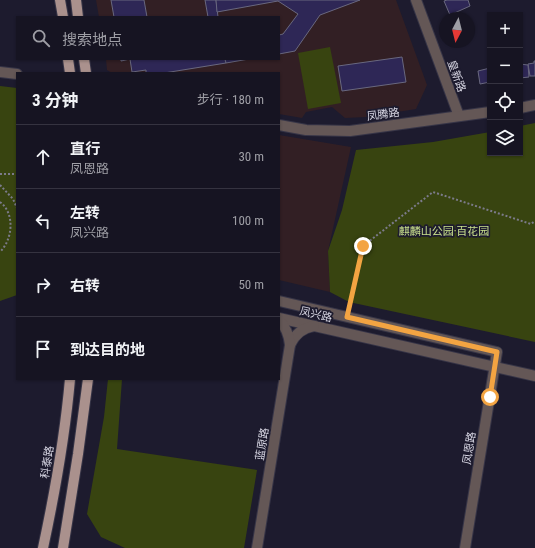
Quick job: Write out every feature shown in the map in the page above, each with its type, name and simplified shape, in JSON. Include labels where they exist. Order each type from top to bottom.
[{"type":"main road","points":[[60,0],[63,16]]},
{"type":"main road","points":[[76,0],[78,16]]},
{"type":"main road","points":[[68,60],[70,72]]},
{"type":"main road","points":[[84,60],[86,72]]},
{"type":"main road","name":"科泰路","points":[[43,548],[52,506],[70,380]]},
{"type":"main road","points":[[63,548],[88,380]]},
{"type":"street","name":"皇新路","points":[[416,0],[459,116]]},
{"type":"street","points":[[0,72],[16,74]]},
{"type":"street","points":[[523,107],[535,105]]},
{"type":"street","name":"凤腾路","points":[[280,124],[306,130],[342,131],[487,112]]},
{"type":"street","name":"凤兴路","points":[[280,301],[497,352]]},
{"type":"street","name":"凤兴路","points":[[280,319],[535,376]]},
{"type":"street","name":"蓝原路","points":[[257,548],[290,345],[287,331],[280,320]]},
{"type":"street","points":[[290,345],[298,333],[308,327],[315,326]]},
{"type":"street","name":"凤恩路","points":[[465,548],[497,352]]},
{"type":"path","points":[[0,174],[16,174]]},
{"type":"path","points":[[0,185],[13,199],[16,206]]},
{"type":"path","points":[[347,317],[363,246],[433,192],[531,224],[535,221]]},
{"type":"path","points":[[0,202],[4,204],[9,214],[10,227],[8,240],[0,252]]},
{"type":"shaded area","points":[[96,0],[396,0],[427,85],[416,109],[366,117],[345,118],[332,107],[306,112],[302,118],[280,114],[280,72],[110,72],[107,70],[106,60],[280,60],[280,16],[99,16]]},
{"type":"shaded area","points":[[280,135],[351,147],[328,251],[330,292],[280,280]]},
{"type":"green space","points":[[330,47],[341,103],[308,109],[298,53]]},
{"type":"green space","points":[[0,86],[16,88],[16,295],[0,301]]},
{"type":"green space","name":"麒麟山公园·百花园","points":[[535,123],[535,342],[349,302],[330,292],[328,251],[342,210],[356,150],[433,142],[487,133],[487,156],[523,156],[523,125]]},
{"type":"green space","points":[[108,380],[122,380],[117,449],[257,470],[244,548],[125,548],[101,537],[87,514],[104,417]]},
{"type":"building","points":[[111,0],[144,0],[147,16],[114,16]]},
{"type":"building","points":[[205,0],[216,0],[218,16],[208,16]]},
{"type":"building","points":[[216,0],[360,0],[320,15],[295,51],[280,54],[280,35],[283,34],[298,14],[278,1],[217,12]]},
{"type":"building","points":[[468,0],[470,6],[457,12],[449,12],[444,1]]},
{"type":"building","points":[[402,57],[406,82],[342,91],[338,66]]},
{"type":"building","points":[[130,60],[225,60],[226,63],[170,72],[146,72],[146,70],[132,72]]},
{"type":"building","points":[[225,60],[243,60],[226,63]]},
{"type":"building","points":[[534,61],[535,76],[530,76],[528,64],[534,63]]},
{"type":"building","points":[[523,64],[528,65],[529,77],[523,78]]},
{"type":"building","points":[[487,69],[487,83],[480,84],[478,71]]},
{"type":"route","points":[[363,246],[347,317],[497,352],[490,397]]}]
